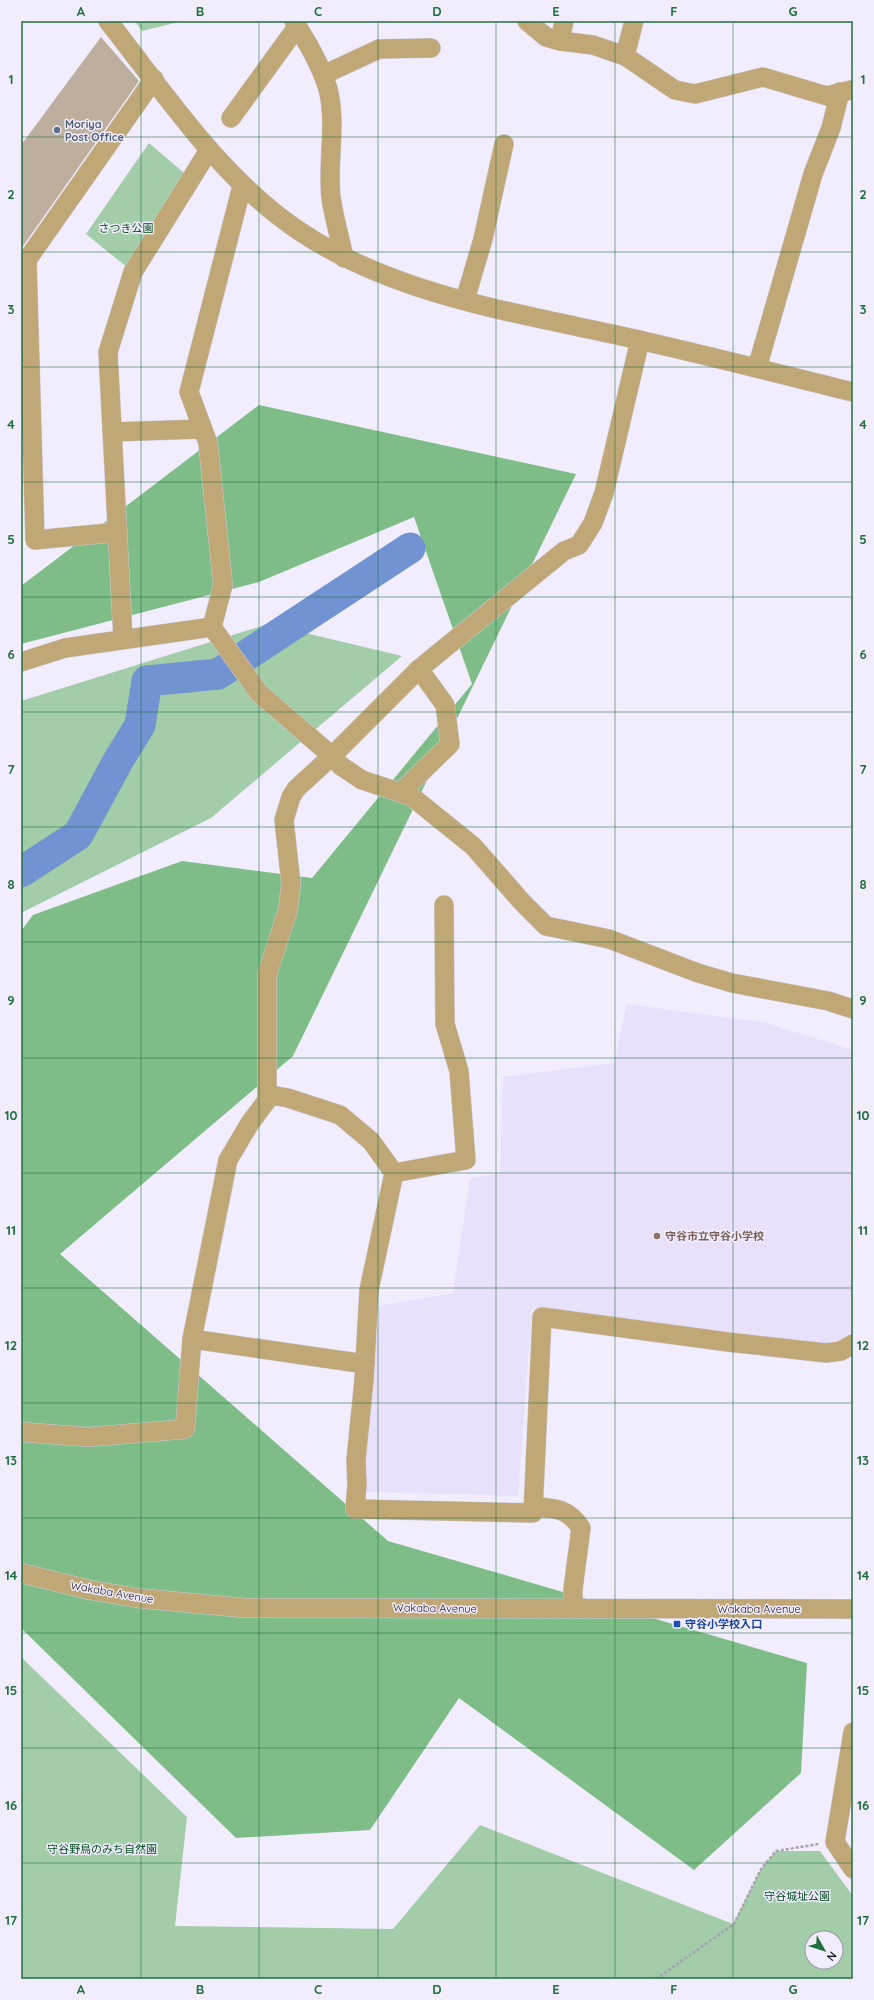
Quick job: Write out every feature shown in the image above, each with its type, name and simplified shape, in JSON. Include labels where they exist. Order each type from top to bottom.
[{"type":"street","points":[[108,21],[242,186],[277,215],[309,238],[344,258],[407,284],[465,300],[640,340],[853,392]]},
{"type":"street","points":[[527,21],[546,37],[560,41],[593,45],[625,56],[675,90],[695,94],[763,77],[827,96],[847,91]]},
{"type":"street","points":[[560,41],[564,21]]},
{"type":"street","points":[[625,56],[634,21]]},
{"type":"street","points":[[231,118],[296,24],[323,75],[332,114],[330,157],[331,198],[344,258]]},
{"type":"street","points":[[323,75],[380,49],[431,48]]},
{"type":"street","points":[[118,532],[35,540],[28,260],[154,79]]},
{"type":"street","points":[[757,368],[813,174],[847,91]]},
{"type":"street","points":[[465,300],[483,238],[504,144]]},
{"type":"street","points":[[124,639],[108,352],[133,272],[209,150]]},
{"type":"street","points":[[212,627],[223,585],[208,443],[189,392],[242,186]]},
{"type":"street","points":[[267,1098],[266,975],[288,910],[291,884],[284,820],[288,804],[296,789],[332,756],[419,669],[564,551],[579,545],[593,523],[604,493],[640,340]]},
{"type":"street","points":[[112,432],[202,429]]},
{"type":"street","points":[[21,658],[21,662],[65,648],[212,627]]},
{"type":"street","points":[[212,627],[259,693],[332,756],[341,766],[362,780],[411,796],[473,846],[522,902],[546,926],[609,939],[698,973],[732,983],[828,1001],[853,1009]]},
{"type":"street","points":[[400,793],[450,744],[445,705],[419,669]]},
{"type":"street","points":[[394,1173],[466,1160],[459,1071],[445,1024],[444,905]]},
{"type":"street","points":[[21,1432],[89,1437],[185,1429],[192,1339],[228,1160],[267,1098],[271,1095],[288,1098],[340,1115],[371,1141],[394,1173],[369,1290],[365,1364],[356,1460],[357,1484],[355,1509],[533,1513],[542,1317],[728,1342],[826,1353],[841,1351],[853,1344]]},
{"type":"street","points":[[192,1339],[365,1364]]},
{"type":"street","points":[[533,1507],[558,1508],[575,1518],[581,1528],[573,1589],[573,1608]]},
{"type":"street","name":"Wakaba Avenue","points":[[21,1573],[90,1590],[137,1598],[238,1607],[853,1609]]},
{"type":"street","points":[[853,1732],[835,1842],[853,1869]]},
{"type":"path","points":[[656,1979],[734,1924],[761,1869],[776,1851],[835,1842]]},
{"type":"shaded area","name":"守谷市立守谷小学校","points":[[627,1004],[767,1023],[853,1050],[853,1328],[848,1337],[828,1345],[532,1308],[518,1496],[363,1492],[379,1306],[453,1293],[470,1178],[500,1174],[503,1077],[614,1063]]},
{"type":"green space","points":[[135,21],[183,21],[142,31]]},
{"type":"green space","name":"さつき公園","points":[[149,143],[191,179],[133,272],[86,234]]},
{"type":"green space","points":[[259,405],[576,474],[293,1056],[60,1254],[388,1541],[807,1663],[801,1773],[694,1870],[459,1698],[370,1830],[236,1838],[21,1628],[21,931],[33,915],[182,861],[312,878],[472,684],[414,517],[259,582],[21,644],[21,586]]},
{"type":"green space","points":[[268,624],[402,656],[211,818],[21,913],[21,701]]},
{"type":"green space","name":"守谷野鳥のみち自然園","points":[[21,1657],[187,1817],[175,1926],[393,1929],[480,1825],[733,1924],[761,1869],[776,1851],[820,1851],[853,1896],[853,1979],[21,1979]]},
{"type":"building","points":[[101,37],[139,81],[21,249],[21,142],[24,141]]},
{"type":"waterway","points":[[21,872],[78,835],[118,761],[140,725],[147,681],[218,674],[410,548]]},
{"type":"place","name":"Moriya Post Office","points":[[57,130]]},
{"type":"place","name":"守谷市立守谷小学校","points":[[657,1236]]},
{"type":"place","name":"守谷小学校入口","points":[[677,1624]]},
{"type":"park label","name":"守谷城址公園","points":[[797,1896]]}]
